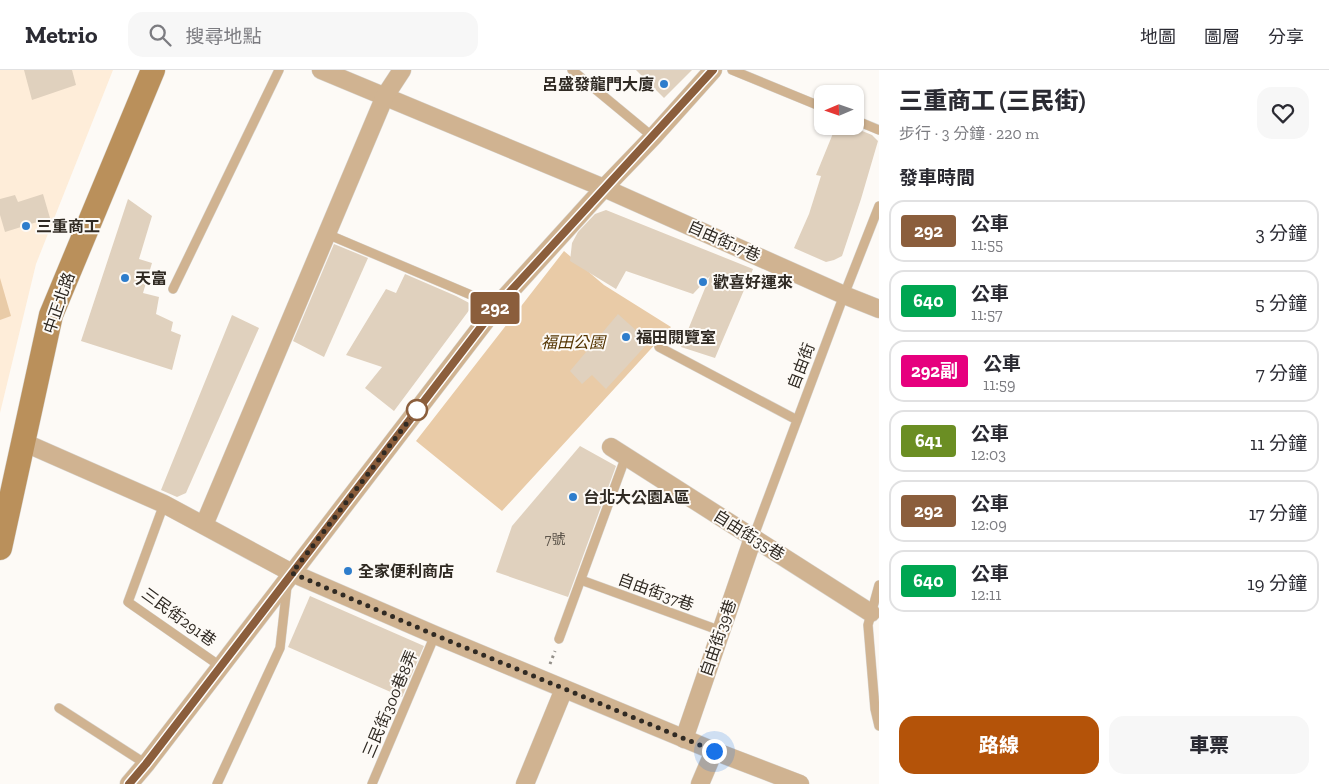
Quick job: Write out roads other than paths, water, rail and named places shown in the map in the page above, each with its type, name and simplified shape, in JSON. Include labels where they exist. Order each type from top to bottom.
[{"type":"main road","name":"中正北路","points":[[0,548],[51,315],[153,70]]},
{"type":"street","name":"自由街17巷","points":[[321,70],[604,188],[879,309]]},
{"type":"street","points":[[204,525],[385,96],[402,70]]},
{"type":"street","points":[[129,784],[497,306],[713,70]]},
{"type":"street","points":[[23,442],[164,504],[204,525],[290,576],[639,721],[800,784]]},
{"type":"street","name":"自由街35巷","points":[[618,452],[872,613]]},
{"type":"street","name":"自由街39巷","points":[[684,739],[753,538]]},
{"type":"street","points":[[525,784],[564,689]]},
{"type":"street","points":[[700,784],[714,751]]},
{"type":"lane","points":[[173,289],[279,70]]},
{"type":"lane","points":[[572,70],[653,137]]},
{"type":"lane","points":[[732,70],[814,104]]},
{"type":"lane","points":[[864,124],[879,130]]},
{"type":"lane","name":"自由街","points":[[753,538],[879,206]]},
{"type":"lane","points":[[327,234],[497,306]]},
{"type":"lane","points":[[659,347],[797,420]]},
{"type":"lane","name":"自由街35巷","points":[[560,639],[581,580],[618,452]]},
{"type":"lane","name":"三民街291巷","points":[[164,504],[128,602],[220,666]]},
{"type":"lane","points":[[217,784],[280,648],[290,576]]},
{"type":"lane","name":"自由街37巷","points":[[581,580],[721,631]]},
{"type":"lane","points":[[879,585],[868,625],[879,726]]},
{"type":"lane","name":"三民街300巷8弄","points":[[372,784],[435,635]]},
{"type":"lane","points":[[59,708],[146,764]]},
{"type":"place","name":"呂盛發龍門大廈","points":[[664,84]]},
{"type":"place","name":"三重商工","points":[[26,226]]},
{"type":"place","name":"天富","points":[[125,278]]},
{"type":"place","name":"歡喜好運來","points":[[703,282]]},
{"type":"place","name":"福田閱覽室","points":[[626,337]]},
{"type":"place","name":"台北大公園A區","points":[[573,497]]},
{"type":"place","name":"全家便利商店","points":[[348,571]]},
{"type":"park label","name":"福田公園","points":[[573,342]]}]
